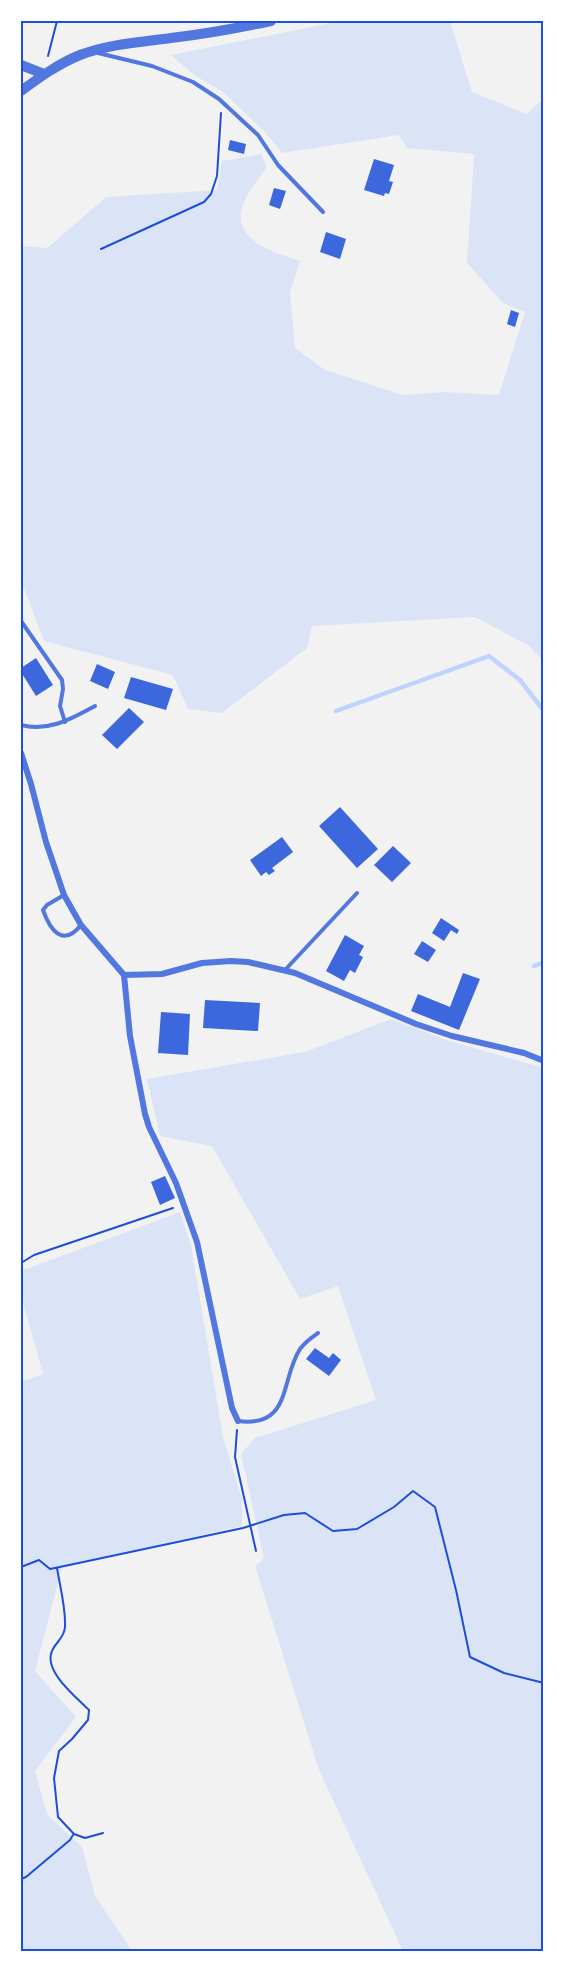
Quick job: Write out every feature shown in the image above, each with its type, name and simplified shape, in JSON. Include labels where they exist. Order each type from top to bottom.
[{"type":"street","points":[[21,92],[69,60],[92,51],[120,45],[216,33],[271,21]]},
{"type":"street","points":[[21,65],[45,74]]},
{"type":"street","points":[[21,753],[45,842],[64,895],[81,925],[124,975],[130,1036],[145,1114],[176,1183],[197,1242],[232,1408],[238,1421]]},
{"type":"street","points":[[124,975],[162,974],[202,963],[248,962],[284,970],[416,1024],[452,1036],[524,1053],[544,1061]]},
{"type":"lane","points":[[92,51],[152,66],[193,82],[222,101],[258,135],[278,165],[323,212]]},
{"type":"lane","points":[[21,621],[62,680],[60,706],[65,722]]},
{"type":"lane","points":[[21,725],[31,728],[49,727],[65,722],[95,706]]},
{"type":"lane","points":[[284,970],[357,893]]},
{"type":"lane","points":[[64,895],[45,907],[43,910],[45,916],[58,934],[63,937],[70,935],[81,925]]},
{"type":"lane","points":[[238,1421],[254,1423],[267,1419],[278,1407],[300,1349],[318,1333]]},
{"type":"path","points":[[45,74],[57,21]]},
{"type":"path","points":[[101,249],[204,202],[212,194],[217,176],[222,101]]},
{"type":"path","points":[[21,1263],[34,1255],[159,1214],[184,1203]]},
{"type":"path","points":[[238,1421],[235,1457],[256,1551]]},
{"type":"path","points":[[21,1566],[39,1560],[50,1569],[57,1568],[243,1528],[284,1515],[305,1513],[333,1531],[357,1529],[394,1507],[413,1491],[435,1507],[470,1657],[504,1673],[544,1683]]},
{"type":"path","points":[[57,1568],[65,1626],[63,1638],[52,1649],[50,1660],[52,1670],[89,1710],[87,1720],[59,1751],[54,1778],[58,1817],[74,1834],[85,1838],[103,1833]]},
{"type":"path","points":[[21,1879],[70,1840],[74,1834]]},
{"type":"shaded area","points":[[341,21],[450,21],[472,92],[527,114],[544,98],[544,662],[528,645],[475,617],[312,626],[307,648],[222,713],[188,709],[173,675],[44,641],[21,580],[21,246],[47,248],[106,197],[217,190],[222,161],[261,154],[267,167],[244,202],[241,215],[242,226],[248,235],[267,249],[300,261],[290,293],[295,348],[325,370],[403,395],[443,392],[499,395],[525,312],[503,303],[467,263],[474,154],[407,148],[399,135],[282,153],[264,131],[223,92],[194,75],[171,55]]},
{"type":"shaded area","points":[[391,1019],[449,1041],[544,1068],[544,1951],[403,1951],[319,1770],[255,1566],[264,1558],[241,1454],[255,1438],[376,1400],[338,1286],[300,1299],[212,1146],[160,1136],[147,1079],[305,1052]]},
{"type":"shaded area","points":[[180,1212],[191,1245],[223,1437],[242,1499],[242,1526],[62,1567],[35,1671],[76,1717],[35,1771],[47,1814],[82,1847],[95,1896],[132,1951],[21,1951],[21,1382],[43,1374],[21,1295],[21,1271]]},
{"type":"building","points":[[230,140],[246,144],[244,154],[228,150]]},
{"type":"building","points":[[374,159],[394,165],[389,181],[393,182],[389,194],[385,193],[384,196],[364,190]]},
{"type":"building","points":[[274,188],[286,191],[280,209],[269,205]]},
{"type":"building","points":[[326,232],[346,239],[340,259],[320,252]]},
{"type":"building","points":[[511,310],[519,313],[515,327],[507,324]]},
{"type":"building","points":[[36,658],[53,685],[36,696],[21,672],[21,668]]},
{"type":"building","points":[[97,664],[115,672],[108,689],[90,681]]},
{"type":"building","points":[[131,677],[173,689],[166,710],[124,698]]},
{"type":"building","points":[[129,708],[144,722],[117,749],[102,735]]},
{"type":"building","points":[[340,807],[378,849],[357,868],[319,826]]},
{"type":"building","points":[[282,837],[293,852],[272,868],[275,871],[269,875],[266,872],[261,876],[250,860]]},
{"type":"building","points":[[393,846],[411,863],[392,882],[374,865]]},
{"type":"building","points":[[441,918],[459,930],[457,934],[451,930],[444,941],[432,933]]},
{"type":"building","points":[[345,935],[364,946],[359,955],[363,957],[355,973],[350,970],[344,981],[326,971]]},
{"type":"building","points":[[422,941],[436,950],[428,962],[414,954]]},
{"type":"building","points":[[463,973],[480,979],[459,1030],[411,1011],[418,994],[450,1007]]},
{"type":"building","points":[[205,1000],[260,1003],[258,1031],[203,1028]]},
{"type":"building","points":[[161,1012],[190,1014],[188,1055],[158,1053]]},
{"type":"building","points":[[165,1176],[175,1198],[160,1205],[151,1182]]},
{"type":"building","points":[[315,1348],[329,1358],[333,1353],[341,1360],[329,1376],[306,1359]]},
{"type":"waterway","points":[[336,711],[489,656],[520,680],[544,711]]},
{"type":"waterway","points":[[534,966],[544,962]]}]
